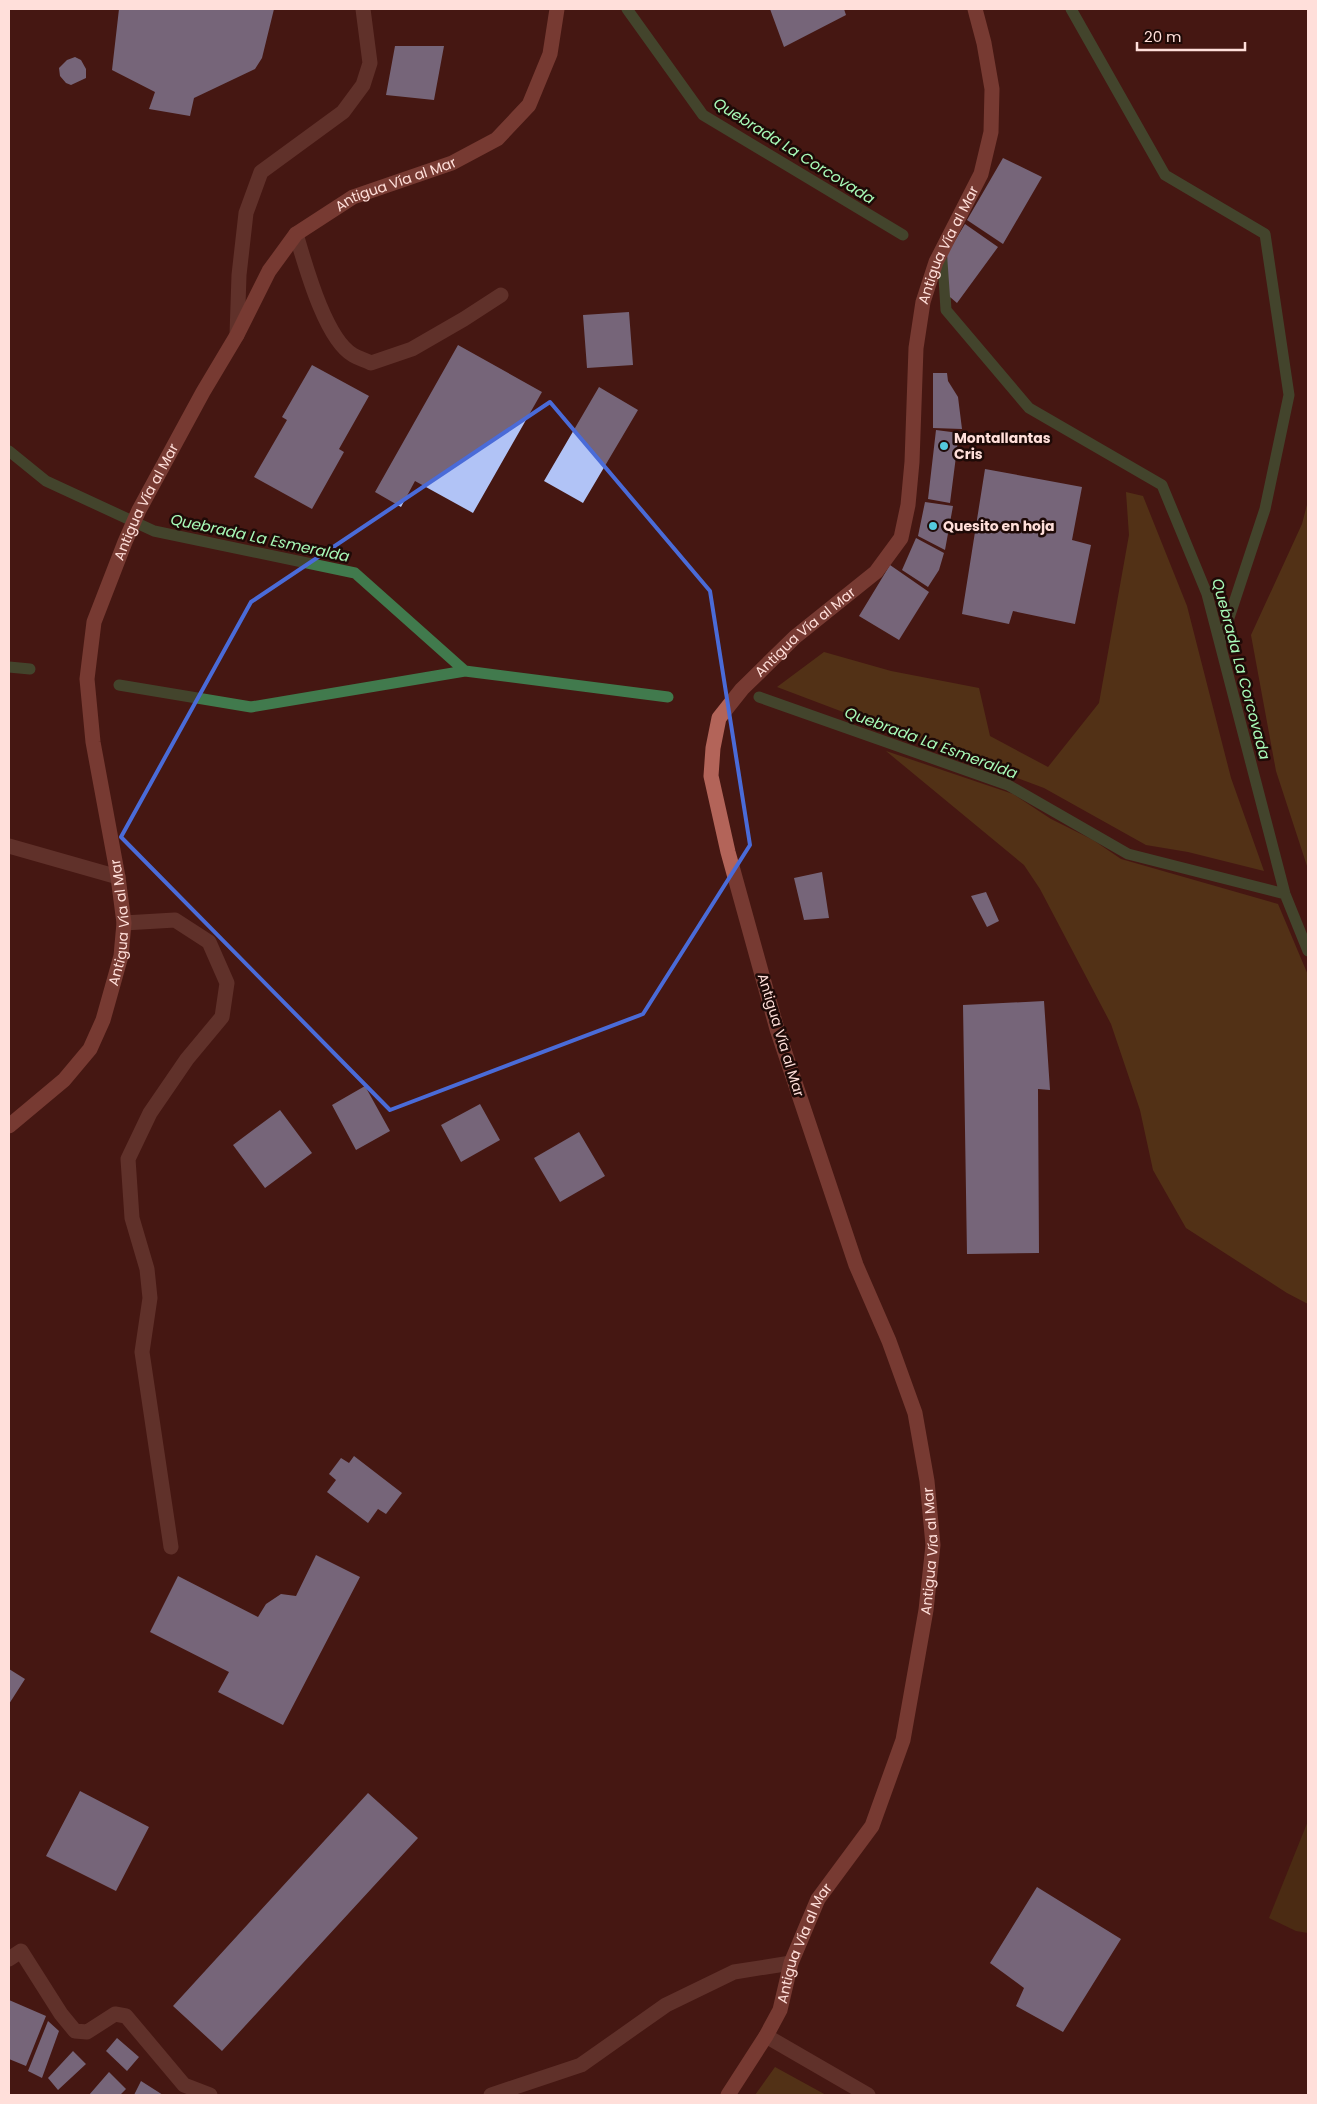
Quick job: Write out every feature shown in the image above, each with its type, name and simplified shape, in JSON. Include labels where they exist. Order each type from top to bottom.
[{"type":"main road","name":"Antigua Vía al Mar","points":[[9,1126],[64,1080],[90,1050],[103,1020],[121,956],[124,924],[118,877],[93,742],[88,679],[94,622],[139,510],[203,392],[237,335],[269,271],[296,234],[353,197],[452,163],[497,139],[528,105],[550,54],[557,9]]},
{"type":"main road","name":"Antigua Vía al Mar","points":[[728,2095],[766,2036],[780,2010],[791,1963],[818,1899],[872,1826],[903,1740],[926,1610],[933,1545],[927,1481],[915,1413],[889,1341],[856,1265],[777,1029],[728,852],[711,776],[713,748],[719,718],[742,689],[796,636],[876,572],[901,538],[908,505],[912,470],[916,348],[923,302],[936,262],[981,174],[991,132],[992,89],[984,43],[975,9]]},
{"type":"street","points":[[237,335],[239,275],[246,214],[261,172],[344,112],[363,86],[370,63],[363,9]]},
{"type":"street","points":[[296,234],[310,281],[334,334],[352,355],[371,363],[412,349],[501,295]]},
{"type":"street","points":[[9,846],[118,877]]},
{"type":"street","points":[[124,924],[175,920],[209,942],[227,983],[222,1017],[187,1059],[150,1113],[128,1159],[132,1218],[147,1269],[150,1298],[142,1352],[171,1547]]},
{"type":"street","points":[[9,1959],[22,1951],[61,2014],[75,2031],[87,2032],[115,2014],[126,2016],[184,2085],[210,2095]]},
{"type":"street","points":[[491,2095],[581,2065],[666,2005],[734,1972],[791,1963]]},
{"type":"street","points":[[766,2036],[868,2095]]},
{"type":"highlighted area","points":[[550,402],[710,591],[750,845],[643,1014],[390,1110],[121,837],[251,602]]},
{"type":"shaded area","points":[[1126,492],[1143,496],[1187,606],[1231,778],[1264,871],[1188,852],[1146,845],[1044,788],[777,687],[824,652],[891,671],[979,688],[990,736],[1048,767],[1099,703],[1129,535]]},
{"type":"shaded area","points":[[1308,501],[1308,869],[1276,771],[1251,635],[1302,524]]},
{"type":"shaded area","points":[[886,751],[1013,794],[1051,819],[1093,840],[1121,859],[1278,904],[1308,975],[1308,1304],[1287,1293],[1186,1228],[1153,1170],[1140,1110],[1111,1024],[1040,889],[1024,865]]},
{"type":"shaded area","points":[[1308,1821],[1308,1933],[1296,1931],[1269,1918]]},
{"type":"shaded area","points":[[775,2067],[826,2095],[755,2095]]},
{"type":"building","points":[[119,9],[274,9],[262,58],[255,69],[194,98],[190,116],[149,109],[155,92],[112,70]]},
{"type":"building","points":[[770,9],[844,9],[846,15],[784,47]]},
{"type":"building","points":[[395,46],[444,46],[434,100],[386,95]]},
{"type":"building","points":[[75,57],[81,60],[86,69],[86,78],[71,85],[66,83],[60,76],[59,68],[67,60]]},
{"type":"building","points":[[1003,158],[1042,177],[1003,244],[967,220]]},
{"type":"building","points":[[965,224],[998,247],[957,303],[950,297],[947,254]]},
{"type":"building","points":[[629,312],[633,365],[587,368],[583,315]]},
{"type":"building","points":[[458,345],[542,392],[473,513],[415,481],[401,507],[375,492]]},
{"type":"building","points":[[312,365],[369,396],[339,449],[344,452],[312,509],[254,477],[287,420],[282,417]]},
{"type":"building","points":[[933,373],[947,373],[948,381],[958,397],[962,429],[933,428]]},
{"type":"building","points":[[599,387],[638,410],[583,503],[544,481]]},
{"type":"building","points":[[936,430],[959,433],[950,503],[928,499]]},
{"type":"building","points":[[985,469],[1082,487],[1072,540],[1091,545],[1075,624],[1013,611],[1009,624],[962,614]]},
{"type":"building","points":[[925,502],[953,506],[945,550],[918,536]]},
{"type":"building","points":[[916,538],[944,553],[939,570],[928,587],[902,570]]},
{"type":"building","points":[[890,565],[929,592],[899,640],[859,616]]},
{"type":"building","points":[[822,872],[829,918],[804,920],[794,878]]},
{"type":"building","points":[[986,892],[999,921],[987,927],[971,896]]},
{"type":"building","points":[[1044,1001],[1050,1090],[1038,1089],[1039,1253],[967,1254],[963,1005]]},
{"type":"building","points":[[365,1086],[390,1131],[356,1150],[332,1105]]},
{"type":"building","points":[[480,1104],[500,1140],[461,1162],[441,1125]]},
{"type":"building","points":[[280,1110],[312,1153],[265,1188],[233,1145]]},
{"type":"building","points":[[579,1132],[605,1176],[560,1202],[534,1158]]},
{"type":"building","points":[[354,1456],[402,1493],[386,1514],[378,1509],[368,1523],[327,1492],[336,1480],[329,1474],[341,1458],[349,1463]]},
{"type":"building","points":[[316,1555],[360,1577],[283,1725],[218,1692],[229,1672],[150,1632],[178,1576],[258,1617],[266,1604],[281,1594],[296,1596]]},
{"type":"building","points":[[9,1669],[25,1679],[9,1704]]},
{"type":"building","points":[[80,1791],[149,1827],[116,1891],[46,1856]]},
{"type":"building","points":[[368,1793],[418,1838],[222,2051],[173,2006]]},
{"type":"building","points":[[1037,1887],[1121,1939],[1063,2032],[1016,2006],[1024,1988],[990,1963]]},
{"type":"building","points":[[9,2000],[46,2016],[26,2066],[9,2059]]},
{"type":"building","points":[[48,2021],[59,2031],[42,2078],[28,2071]]},
{"type":"building","points":[[117,2038],[139,2057],[127,2071],[106,2051]]},
{"type":"building","points":[[73,2051],[86,2064],[58,2090],[48,2078]]},
{"type":"building","points":[[109,2072],[126,2089],[120,2095],[89,2095]]},
{"type":"building","points":[[141,2081],[163,2095],[134,2095]]},
{"type":"waterway","name":"Quebrada La Corcovada","points":[[627,9],[703,115],[903,235]]},
{"type":"waterway","points":[[1071,9],[1165,175],[1265,234],[1289,395],[1265,509],[1221,642]]},
{"type":"waterway","name":"Quebrada La Corcovada","points":[[943,262],[946,310],[1029,408],[1162,485],[1207,594],[1285,894],[1308,951]]},
{"type":"waterway","name":"Quebrada La Esmeralda","points":[[9,451],[46,481],[154,531],[355,573],[465,671],[668,697]]},
{"type":"waterway","points":[[9,667],[30,669]]},
{"type":"waterway","points":[[119,685],[251,707],[465,671]]},
{"type":"waterway","name":"Quebrada La Esmeralda","points":[[759,697],[1008,785],[1128,854],[1285,894]]},
{"type":"place","name":"Montallantas Cris","points":[[944,446]]},
{"type":"place","name":"Quesito en hoja","points":[[933,526]]}]
